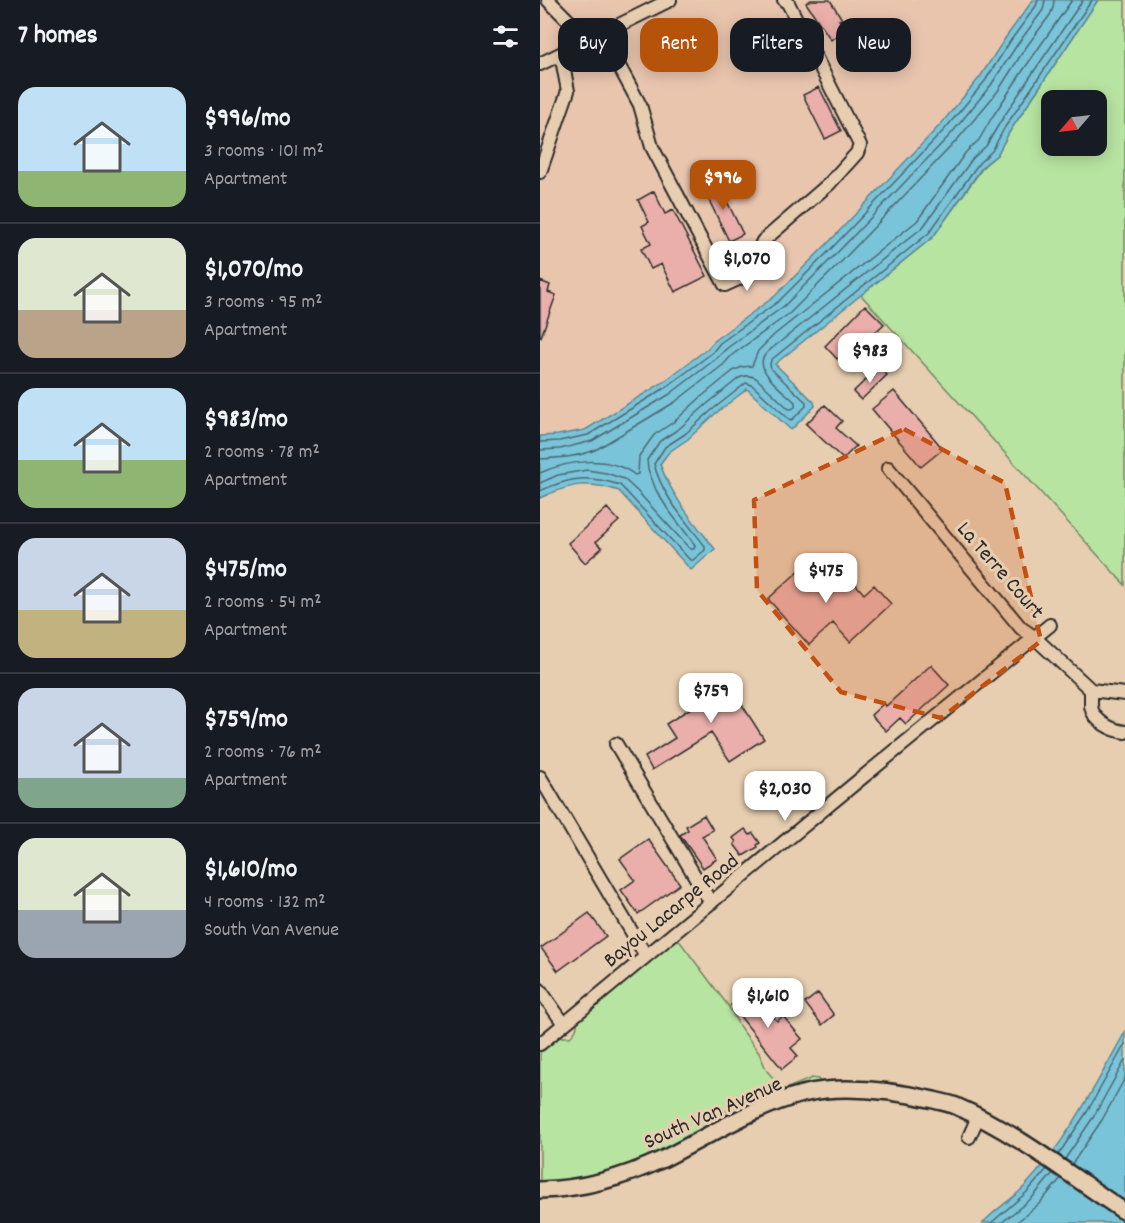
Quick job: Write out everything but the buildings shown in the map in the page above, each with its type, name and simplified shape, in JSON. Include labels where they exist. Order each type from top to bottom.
[{"type":"main road","name":"South Van Avenue","points":[[540,1190],[579,1186],[642,1168],[735,1121],[771,1105],[807,1094],[825,1090],[885,1091],[953,1105],[996,1125],[1125,1212]]},
{"type":"street","points":[[548,0],[566,18]]},
{"type":"street","points":[[628,20],[670,0]]},
{"type":"street","points":[[622,72],[640,105],[652,147],[725,285],[747,275],[763,241],[829,184],[857,153],[860,145],[788,3],[784,0]]},
{"type":"street","points":[[540,64],[558,55]]},
{"type":"street","points":[[540,172],[568,91],[564,72]]},
{"type":"street","name":"La Terre Court","points":[[888,468],[1021,628],[1034,637],[1091,690]]},
{"type":"street","name":"Bayou Lacarpe Road","points":[[540,1044],[1050,625]]},
{"type":"street","points":[[1125,694],[1091,690],[1091,709],[1101,723],[1125,732]]},
{"type":"street","points":[[616,744],[711,903]]},
{"type":"street","points":[[540,777],[646,956]]},
{"type":"street","points":[[540,990],[564,1024]]},
{"type":"street","points":[[969,1137],[978,1117]]},
{"type":"highlighted area","points":[[904,429],[1005,483],[1041,641],[941,718],[841,692],[757,590],[754,500]]},
{"type":"shaded area","points":[[540,0],[1031,0],[979,77],[939,124],[774,295],[715,338],[707,347],[661,382],[584,428],[558,434],[540,435]]},
{"type":"green space","points":[[1098,0],[1125,0],[1125,585],[861,295],[933,237],[984,166],[997,155],[1010,131]]},
{"type":"green space","points":[[678,939],[729,1007],[759,1053],[775,1085],[783,1090],[812,1078],[820,1082],[817,1087],[757,1105],[730,1108],[715,1125],[664,1154],[605,1174],[540,1186],[540,1051],[558,1037],[570,1037],[576,1030],[577,1021]]},
{"type":"water","points":[[1033,0],[1098,0],[1010,131],[997,155],[983,166],[933,237],[775,364],[814,402],[815,406],[791,430],[747,389],[688,439],[669,452],[660,464],[677,498],[715,549],[691,570],[619,491],[597,485],[579,485],[561,489],[540,498],[540,436],[585,430],[662,383],[708,348],[716,339],[775,296],[940,125],[980,77]]},
{"type":"water","points":[[1125,1032],[1125,1223],[983,1223],[1024,1187],[1054,1151],[1091,1093]]}]
